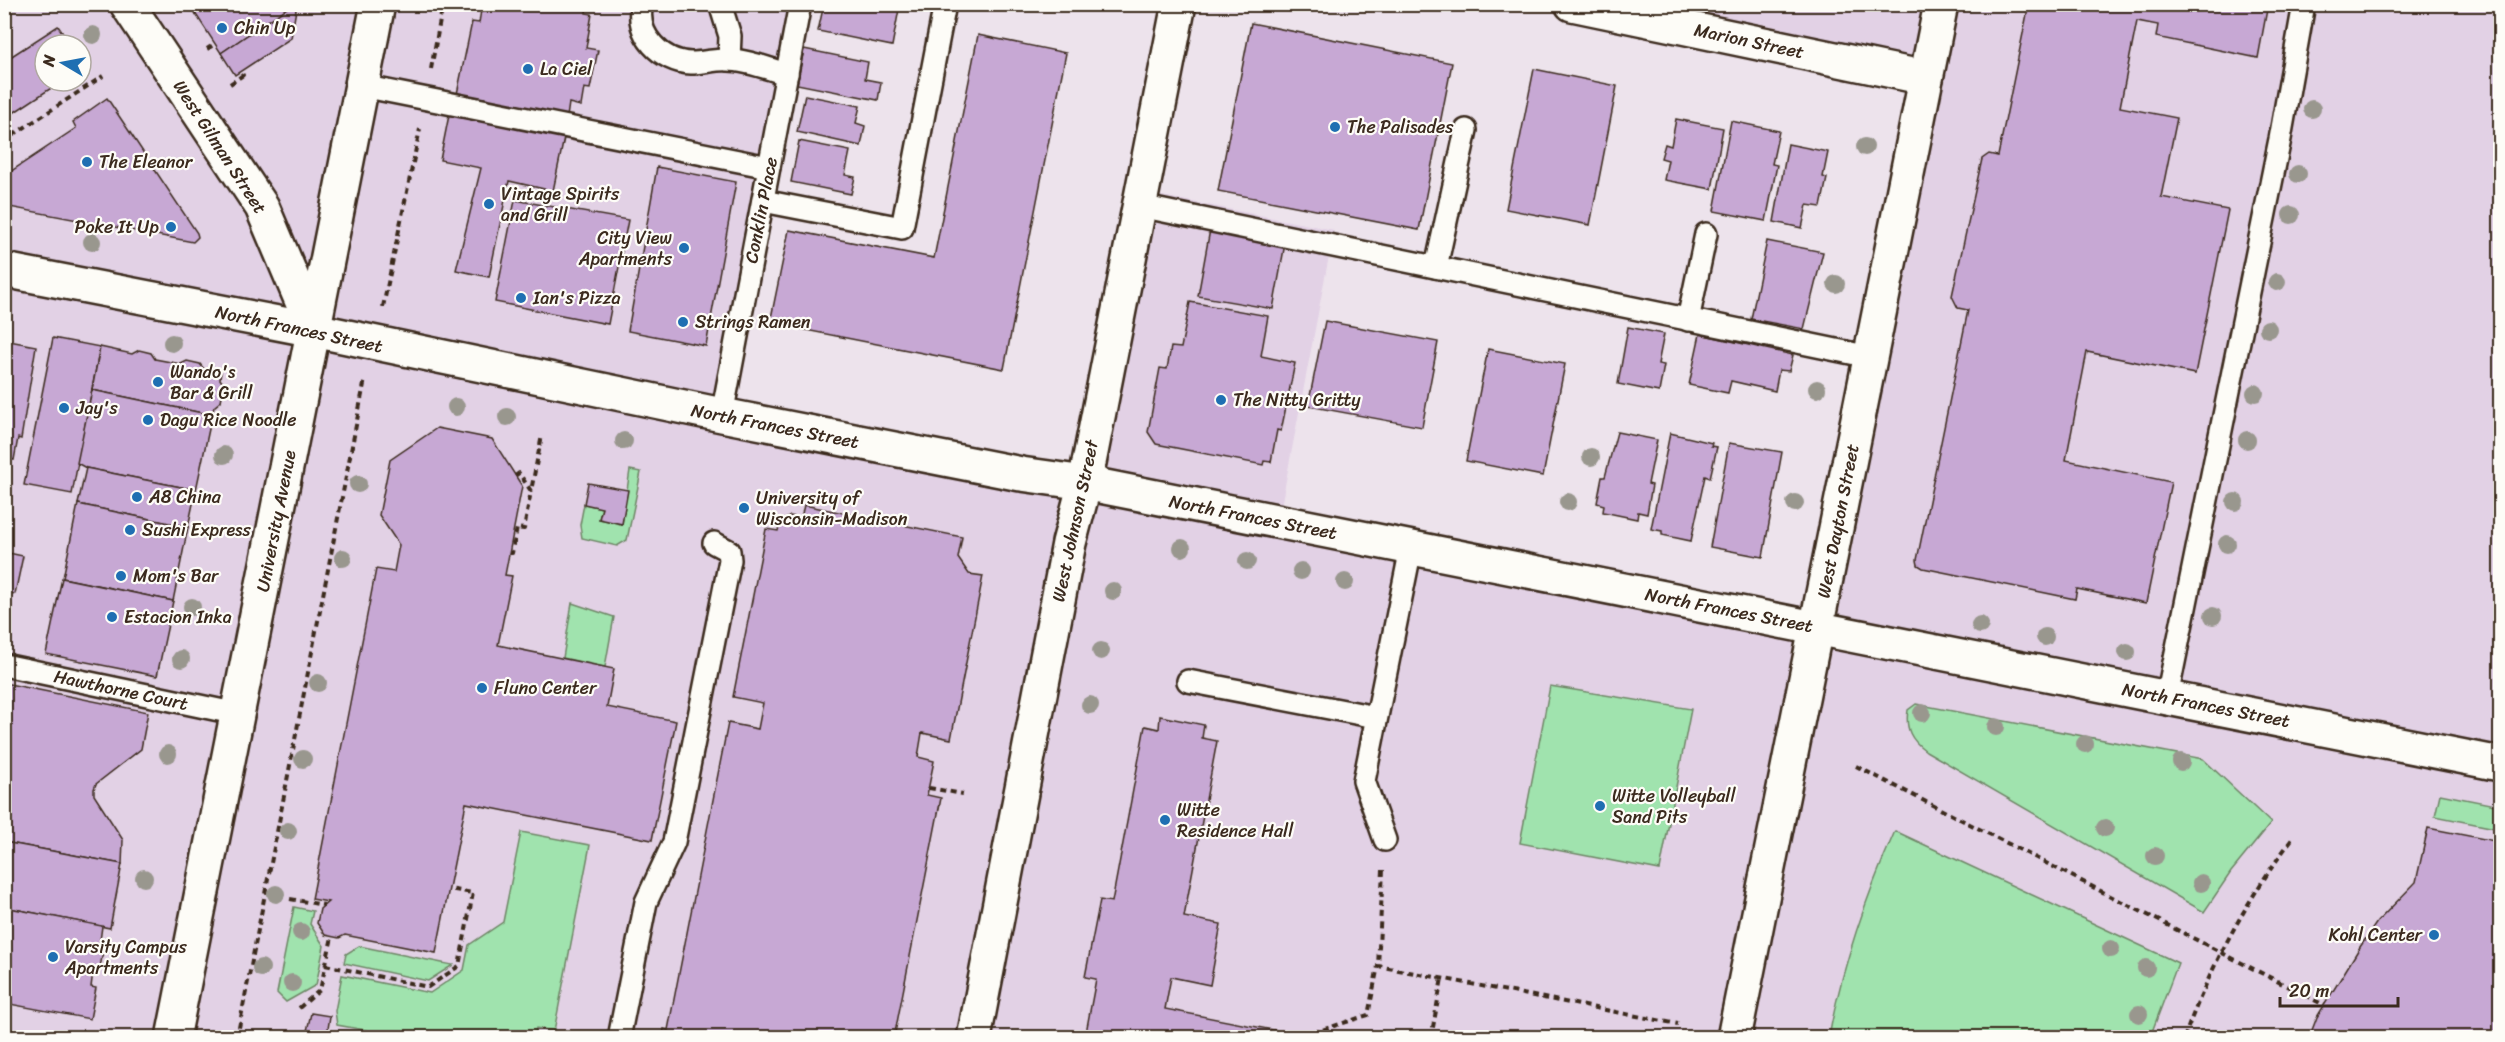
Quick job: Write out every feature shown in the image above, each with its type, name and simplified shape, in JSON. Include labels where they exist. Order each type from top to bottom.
[{"type":"street","name":"West Gilman Street","points":[[127,4],[262,207],[314,330]]},
{"type":"street","name":"University Avenue","points":[[173,1038],[378,4]]},
{"type":"street","name":"West Johnson Street","points":[[974,1038],[1069,543],[1085,483],[1179,4]]},
{"type":"street","name":"Marion Street","points":[[1572,4],[1926,78]]},
{"type":"street","name":"West Dayton Street","points":[[1734,1038],[1941,4]]},
{"type":"street","name":"North Frances Street","points":[[4,270],[314,330],[722,416],[1021,474],[1085,483],[2500,764]]},
{"type":"lane","points":[[642,4],[641,27],[647,39],[660,52],[689,63],[729,59],[787,74]]},
{"type":"lane","points":[[720,4],[730,36],[729,59]]},
{"type":"lane","name":"Conklin Place","points":[[722,416],[800,4]]},
{"type":"lane","points":[[763,201],[903,228],[945,4]]},
{"type":"lane","points":[[2167,697],[2280,139],[2304,4]]},
{"type":"lane","points":[[362,86],[769,167]]},
{"type":"lane","points":[[1436,267],[1466,130]]},
{"type":"lane","points":[[1140,206],[1870,357]]},
{"type":"lane","points":[[1688,320],[1706,234]]},
{"type":"lane","points":[[619,1038],[646,902],[674,843],[730,560],[729,551],[714,543]]},
{"type":"lane","points":[[1384,840],[1364,781],[1411,548]]},
{"type":"lane","name":"Hawthorne Court","points":[[4,665],[238,714]]},
{"type":"lane","points":[[1188,681],[1376,717]]},
{"type":"path","points":[[237,1038],[373,344],[426,98],[443,4]]},
{"type":"path","points":[[207,50],[215,44]]},
{"type":"path","points":[[230,84],[243,75],[240,72]]},
{"type":"path","points":[[4,141],[103,76]]},
{"type":"path","points":[[509,553],[512,553],[517,528],[524,529],[542,435]]},
{"type":"path","points":[[515,476],[519,473],[531,491]]},
{"type":"path","points":[[1856,766],[2324,1005]]},
{"type":"path","points":[[929,788],[963,794]]},
{"type":"path","points":[[2184,1038],[2220,951],[2258,885],[2292,839]]},
{"type":"path","points":[[1303,1036],[1368,1015],[1378,966],[1384,840]]},
{"type":"path","points":[[325,965],[428,987],[459,966],[473,893],[449,889]]},
{"type":"path","points":[[290,899],[324,905]]},
{"type":"path","points":[[299,1008],[320,990],[332,936]]},
{"type":"path","points":[[1378,966],[1678,1024]]},
{"type":"path","points":[[1431,1038],[1442,978]]},
{"type":"shaded area","name":"University of Wisconsin-Madison","points":[[5,5],[800,5],[722,416],[1085,483],[1142,192],[1334,230],[1278,522],[1816,628],[1926,78],[1572,5],[2500,5],[2500,1037],[5,1038]]},
{"type":"green space","points":[[630,470],[641,472],[627,540],[617,546],[582,538],[580,525],[584,504],[602,508],[599,519],[622,524]]},
{"type":"green space","points":[[572,603],[614,617],[605,667],[563,658]]},
{"type":"green space","name":"Witte Volleyball Sand Pits","points":[[1550,686],[1691,709],[1660,870],[1520,843]]},
{"type":"green space","points":[[1916,704],[2203,759],[2271,823],[2231,872],[2204,912],[1926,751],[1916,743],[1908,728],[1908,710]]},
{"type":"green space","points":[[2440,794],[2500,806],[2500,829],[2435,816]]},
{"type":"green space","points":[[1895,831],[2178,963],[2150,1037],[1829,1037],[1834,1010],[1856,932]]},
{"type":"green space","points":[[521,832],[590,845],[554,1031],[536,1028],[534,1038],[403,1037],[337,1025],[335,1011],[342,975],[430,993],[464,970],[469,945],[503,922]]},
{"type":"green space","points":[[294,907],[313,911],[310,924],[324,946],[316,985],[286,1002],[277,993]]},
{"type":"green space","points":[[359,946],[453,965],[428,981],[344,963],[346,954]]},
{"type":"building","points":[[208,4],[293,4],[221,53],[195,13]]},
{"type":"building","points":[[293,4],[297,4],[291,38],[235,75],[221,53]]},
{"type":"building","name":"La Ciel","points":[[482,4],[587,4],[586,13],[592,14],[586,48],[598,50],[590,89],[584,88],[581,106],[569,103],[567,117],[457,94],[472,22],[479,23]]},
{"type":"building","points":[[824,4],[900,4],[892,46],[818,31]]},
{"type":"building","points":[[2029,4],[2268,4],[2258,58],[2156,37],[2158,25],[2137,21],[2120,107],[2177,118],[2161,197],[2228,210],[2195,374],[2087,352],[2066,460],[2171,482],[2146,603],[2077,589],[2075,599],[1923,568],[1918,565],[1917,560],[1968,310],[1958,308],[1952,296],[1982,159],[1989,154],[1998,156]]},
{"type":"building","name":"The Palisades","points":[[1251,23],[1452,63],[1419,230],[1218,191]]},
{"type":"building","points":[[58,26],[63,33],[47,33]]},
{"type":"building","points":[[978,35],[1066,53],[1004,369],[770,323],[789,230],[934,258]]},
{"type":"building","points":[[33,42],[33,93],[44,93],[4,119],[4,61]]},
{"type":"building","points":[[804,49],[868,62],[865,79],[881,82],[878,100],[797,84]]},
{"type":"building","points":[[1534,69],[1617,86],[1590,225],[1506,209]]},
{"type":"building","points":[[805,95],[860,106],[856,123],[865,126],[861,146],[797,132]]},
{"type":"building","name":"The Eleanor","points":[[107,98],[197,233],[198,237],[193,242],[4,206],[4,176],[76,128],[73,122]]},
{"type":"building","name":"Vintage Spirits and Grill","points":[[449,115],[564,138],[553,191],[509,181],[489,277],[456,270],[481,168],[440,160]]},
{"type":"building","points":[[1676,119],[1723,128],[1712,189],[1664,180],[1668,160],[1661,158],[1665,144],[1671,146]]},
{"type":"building","points":[[1731,121],[1779,131],[1772,164],[1777,165],[1766,221],[1714,211]]},
{"type":"building","points":[[799,141],[850,151],[845,175],[855,177],[851,194],[791,182]]},
{"type":"building","points":[[1788,144],[1828,152],[1823,177],[1827,178],[1821,207],[1807,205],[1802,228],[1774,222]]},
{"type":"building","name":"City View Apartments","points":[[657,167],[736,182],[706,346],[628,331]]},
{"type":"building","points":[[515,200],[628,220],[608,324],[495,302]]},
{"type":"building","points":[[1211,224],[1286,238],[1273,309],[1198,296]]},
{"type":"building","points":[[1767,241],[1823,252],[1804,329],[1751,319]]},
{"type":"building","name":"The Nitty Gritty","points":[[1190,302],[1268,316],[1261,356],[1295,363],[1281,431],[1277,430],[1271,462],[1264,461],[1263,465],[1156,444],[1148,432],[1160,368],[1167,369],[1171,347],[1181,348]]},
{"type":"building","points":[[1325,321],[1438,342],[1422,427],[1308,406]]},
{"type":"building","points":[[1628,327],[1664,334],[1658,364],[1664,365],[1659,392],[1618,384]]},
{"type":"building","points":[[1700,334],[1793,355],[1789,371],[1779,370],[1775,391],[1731,381],[1728,393],[1689,385]]},
{"type":"building","name":"Jay's","points":[[53,338],[100,347],[72,494],[24,485]]},
{"type":"building","points":[[4,340],[36,346],[21,439],[18,438],[14,460],[4,458]]},
{"type":"building","name":"Wando's Bar & Grill","points":[[100,347],[132,354],[139,350],[151,353],[155,359],[181,364],[187,361],[200,364],[204,369],[221,372],[220,379],[224,385],[221,401],[214,407],[212,415],[92,390]]},
{"type":"building","points":[[1488,349],[1565,364],[1543,476],[1466,461]]},
{"type":"building","points":[[92,390],[212,415],[196,490],[86,468],[77,463]]},
{"type":"building","name":"Fluno Center","points":[[437,428],[492,439],[522,486],[505,575],[512,576],[498,645],[614,669],[607,707],[676,721],[652,840],[466,803],[436,953],[345,935],[339,938],[325,935],[317,923],[320,909],[328,902],[312,899],[376,569],[394,572],[399,545],[379,515],[390,460]]},
{"type":"building","points":[[1617,432],[1657,440],[1648,484],[1652,485],[1647,514],[1638,512],[1637,519],[1603,512],[1604,505],[1597,503],[1602,477],[1605,477]]},
{"type":"building","points":[[1670,433],[1712,443],[1711,446],[1717,447],[1710,478],[1705,476],[1691,541],[1662,535],[1662,531],[1651,529]]},
{"type":"building","points":[[1729,443],[1782,452],[1763,557],[1710,547]]},
{"type":"building","name":"A8 China","points":[[86,468],[196,490],[188,527],[78,504]]},
{"type":"building","points":[[588,483],[628,490],[622,524],[599,519],[602,508],[584,504]]},
{"type":"building","points":[[78,504],[188,527],[173,601],[63,578]]},
{"type":"building","points":[[804,505],[962,537],[958,558],[969,574],[983,576],[951,739],[922,733],[918,757],[934,761],[927,795],[941,798],[894,1038],[662,1038],[664,1029],[668,1030],[728,723],[758,729],[763,703],[733,697],[766,529],[778,531],[780,523],[790,516],[801,518]]},
{"type":"building","points":[[4,552],[23,556],[15,594],[4,592]]},
{"type":"building","name":"Estacion Inka","points":[[62,578],[173,601],[157,676],[46,654]]},
{"type":"building","points":[[4,683],[148,712],[141,749],[96,784],[94,789],[94,795],[123,840],[122,864],[4,842]]},
{"type":"building","name":"Witte Residence Hall","points":[[1160,716],[1204,725],[1202,738],[1217,741],[1184,917],[1221,924],[1210,985],[1171,977],[1165,1009],[1314,1038],[1085,1038],[1096,979],[1085,977],[1100,900],[1112,902],[1145,726],[1159,729]]},
{"type":"building","name":"Kohl Center","points":[[2428,828],[2500,842],[2500,1038],[2309,1038],[2317,1017],[2377,922],[2416,882]]},
{"type":"building","points":[[4,842],[122,864],[110,928],[4,907]]},
{"type":"building","name":"Varsity Campus Apartments","points":[[4,907],[102,926],[100,941],[105,941],[99,973],[93,972],[91,987],[96,988],[90,1019],[4,1003]]},
{"type":"building","points":[[311,1013],[330,1016],[327,1035],[307,1031]]},
{"type":"place","name":"Chin Up","points":[[222,28]]},
{"type":"place","name":"La Ciel","points":[[528,69]]},
{"type":"place","name":"The Palisades","points":[[1335,127]]},
{"type":"place","name":"The Eleanor","points":[[87,162]]},
{"type":"place","name":"Vintage Spirits and Grill","points":[[489,204]]},
{"type":"place","name":"Poke It Up","points":[[171,227]]},
{"type":"place","name":"City View Apartments","points":[[684,248]]},
{"type":"place","name":"Ian's Pizza","points":[[521,298]]},
{"type":"place","name":"Strings Ramen","points":[[683,322]]},
{"type":"place","name":"Wando's Bar & Grill","points":[[158,382]]},
{"type":"place","name":"The Nitty Gritty","points":[[1221,400]]},
{"type":"place","name":"Jay's","points":[[64,408]]},
{"type":"place","name":"Dagu Rice Noodle","points":[[148,420]]},
{"type":"place","name":"A8 China","points":[[137,497]]},
{"type":"place","name":"University of Wisconsin-Madison","points":[[744,508]]},
{"type":"place","name":"Sushi Express","points":[[130,530]]},
{"type":"place","name":"Mom's Bar","points":[[121,576]]},
{"type":"place","name":"Estacion Inka","points":[[112,617]]},
{"type":"place","name":"Fluno Center","points":[[482,688]]},
{"type":"place","name":"Witte Volleyball Sand Pits","points":[[1600,806]]},
{"type":"place","name":"Witte Residence Hall","points":[[1165,820]]},
{"type":"place","name":"Kohl Center","points":[[2434,935]]},
{"type":"place","name":"Varsity Campus Apartments","points":[[53,957]]}]
